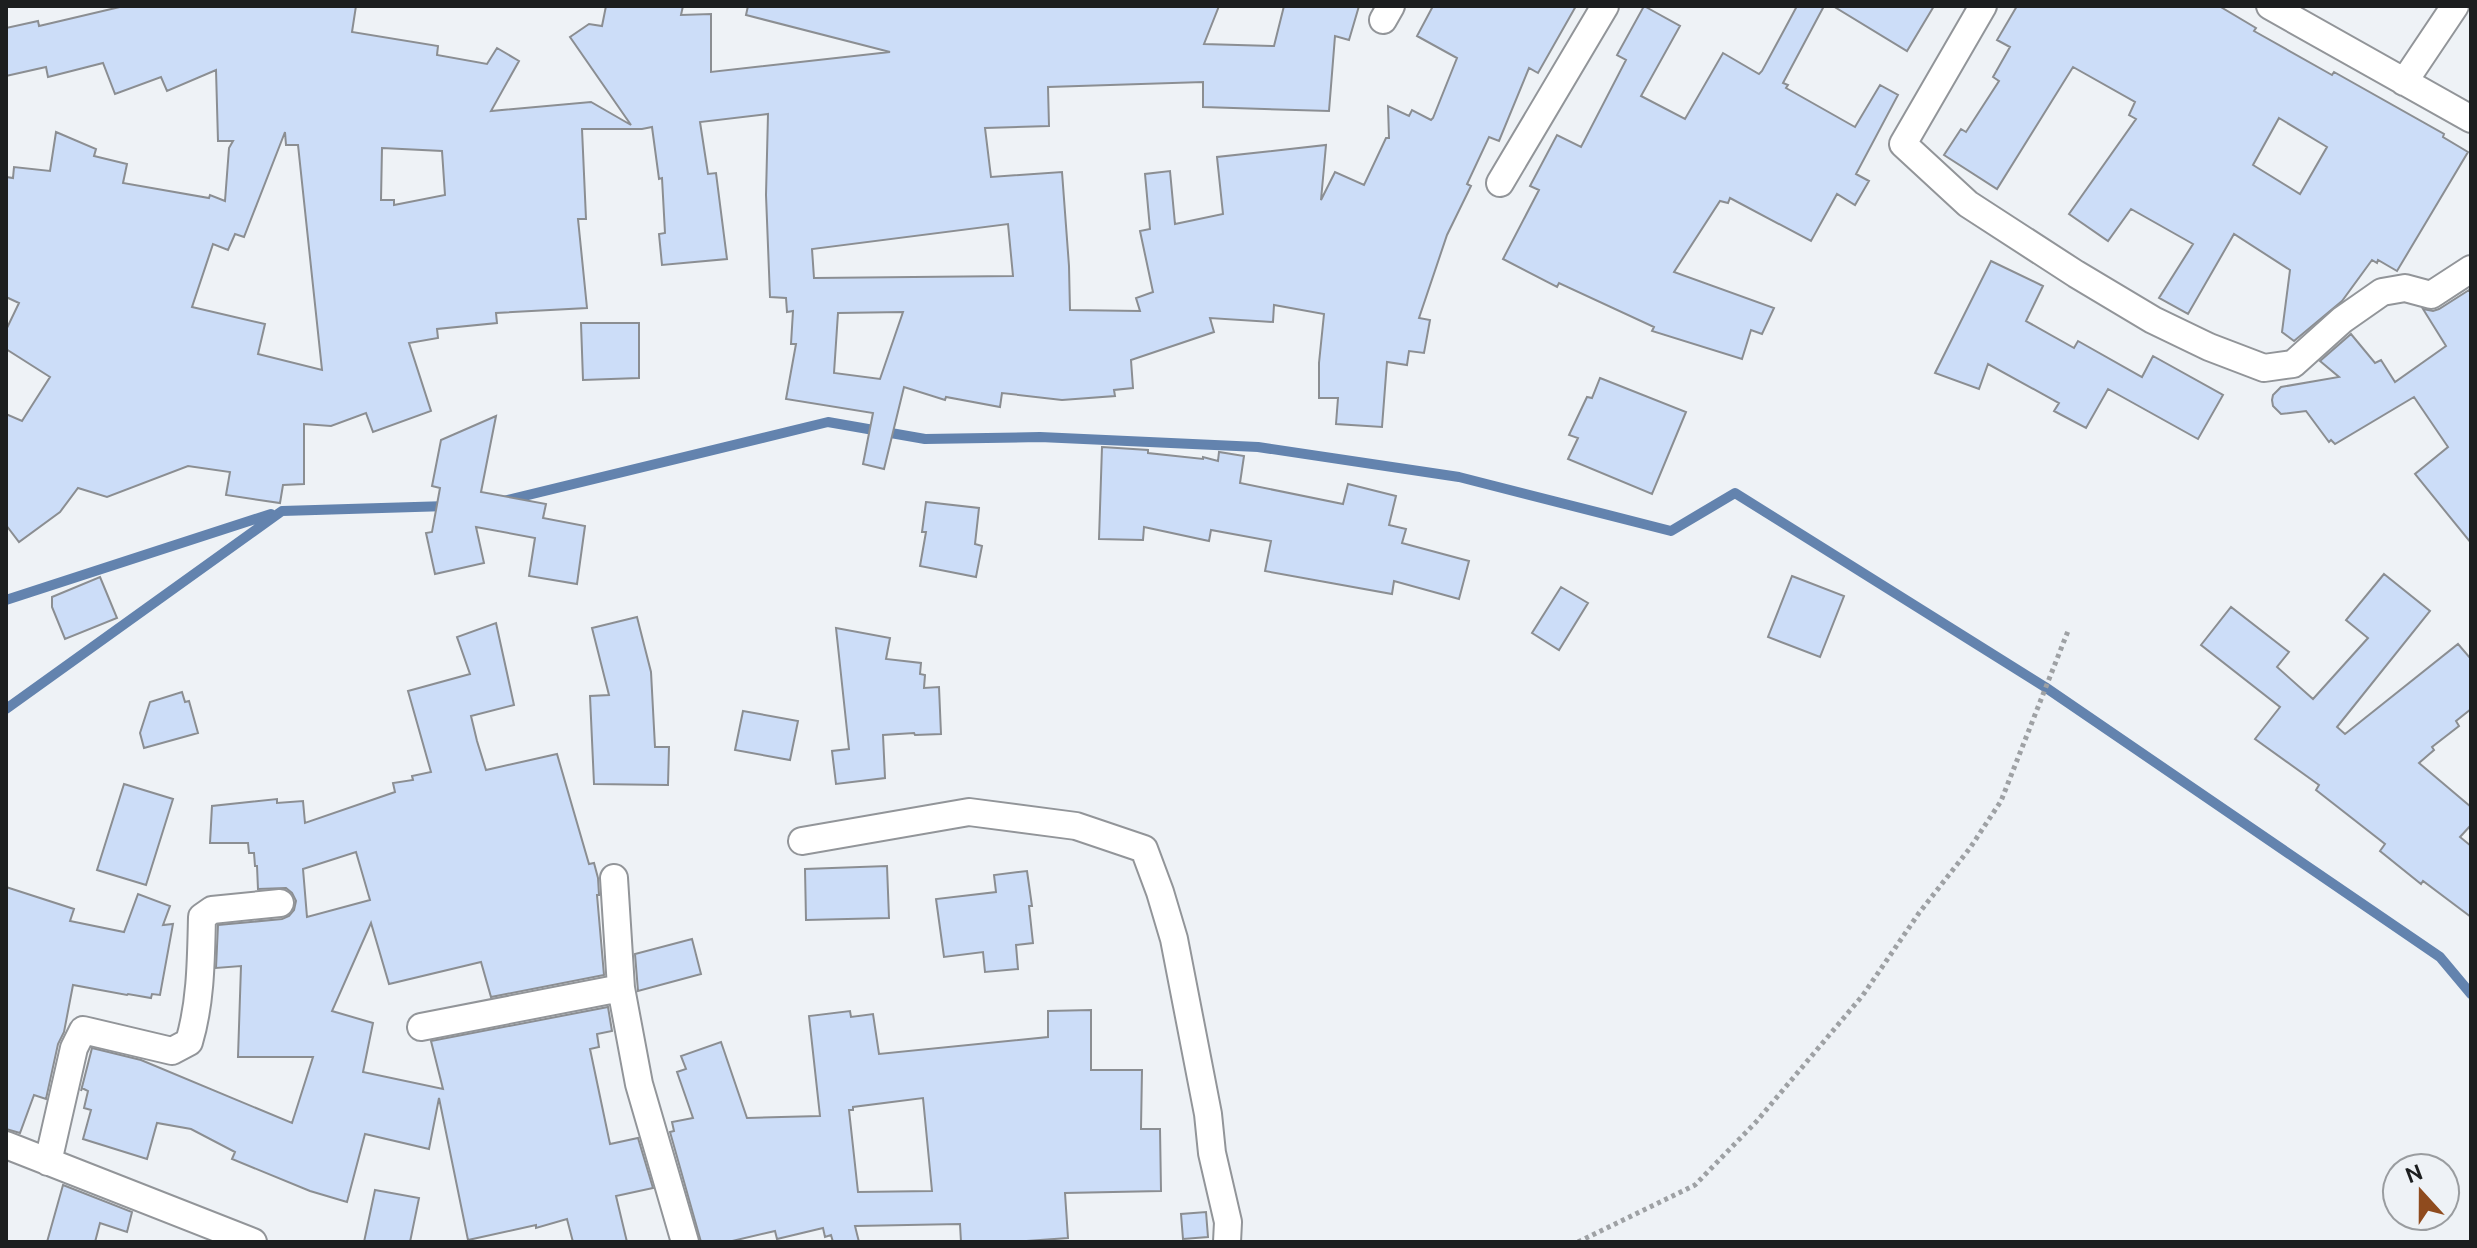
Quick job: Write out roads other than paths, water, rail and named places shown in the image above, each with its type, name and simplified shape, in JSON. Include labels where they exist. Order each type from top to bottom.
[{"type":"street","points":[[1500,183],[1605,6]]},
{"type":"street","points":[[1983,6],[1903,144],[1968,204],[2153,320],[2209,347],[2264,368],[2293,364],[2342,320],[2382,292],[2405,288],[2431,295],[2471,269]]},
{"type":"street","points":[[2270,6],[2471,119]]},
{"type":"street","points":[[2404,82],[2455,6]]},
{"type":"street","points":[[802,841],[969,812],[1076,826],[1144,849],[1174,939],[1208,1114],[1212,1153],[1228,1222],[1227,1242]]},
{"type":"street","points":[[614,878],[621,988],[639,1084],[685,1242]]},
{"type":"street","points":[[48,1162],[74,1048],[83,1030],[172,1051],[189,1042],[194,1026],[201,964],[202,917],[212,910],[280,903]]},
{"type":"street","points":[[421,1027],[621,988]]},
{"type":"street","points":[[6,1145],[253,1242]]},
{"type":"waterway","points":[[503,501],[828,422],[925,439],[1040,437],[1258,447],[1459,477],[1671,531],[1735,493],[2045,687],[2440,957],[2471,994]]},
{"type":"waterway","points":[[6,709],[282,511],[448,506]]},
{"type":"waterway","points":[[6,600],[271,514]]}]
